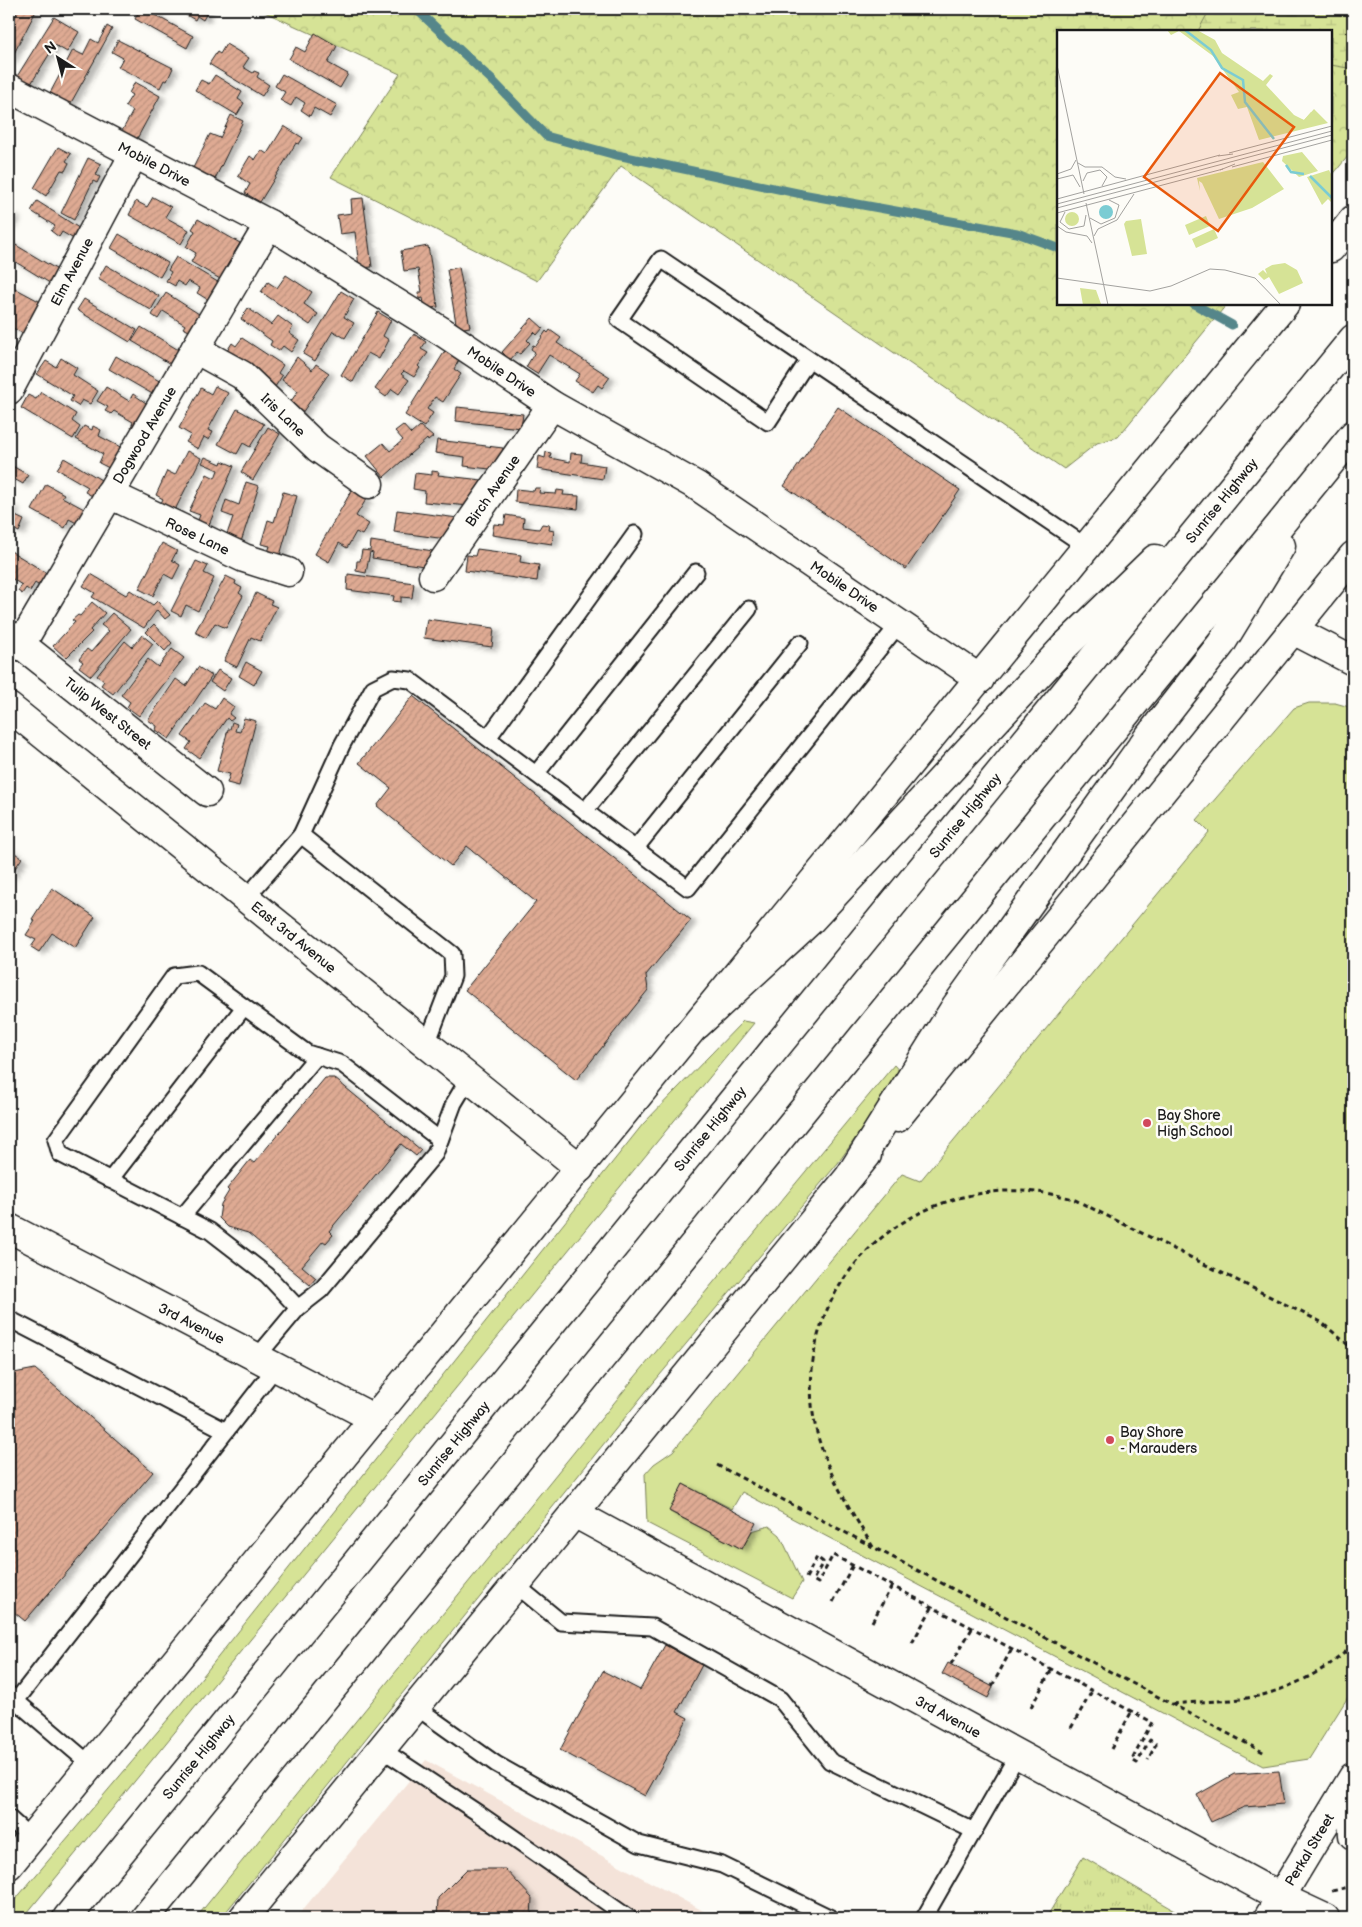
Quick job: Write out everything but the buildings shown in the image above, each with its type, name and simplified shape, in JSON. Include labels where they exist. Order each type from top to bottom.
[{"type":"main road","name":"Mobile Drive","points":[[9,88],[269,224],[446,334],[552,405],[697,486],[980,679]]},
{"type":"main road","name":"Elm Avenue","points":[[9,390],[134,154]]},
{"type":"main road","points":[[1332,247],[1353,220]]},
{"type":"main road","name":"Dogwood Avenue","points":[[14,640],[109,494],[269,224]]},
{"type":"main road","points":[[9,1865],[1284,305]]},
{"type":"main road","name":"Sunrise Highway","points":[[67,1918],[1353,339]]},
{"type":"main road","name":"Iris Lane","points":[[195,349],[242,376],[318,448],[369,484]]},
{"type":"main road","name":"Birch Avenue","points":[[433,576],[552,405]]},
{"type":"main road","points":[[145,1918],[1353,435]]},
{"type":"main road","points":[[851,1174],[956,1006],[1147,739],[1221,644],[1335,458]]},
{"type":"main road","points":[[697,1025],[811,920],[1064,647],[1246,471]]},
{"type":"main road","name":"Rose Lane","points":[[109,494],[244,558],[288,572]]},
{"type":"main road","points":[[243,1918],[1353,556]]},
{"type":"main road","points":[[1293,630],[1353,661]]},
{"type":"main road","name":"Tulip West Street","points":[[14,640],[207,792]]},
{"type":"main road","name":"East 3rd Avenue","points":[[9,707],[580,1168]]},
{"type":"main road","name":"3rd Avenue","points":[[9,1228],[375,1419]]},
{"type":"main road","name":"3rd Avenue","points":[[574,1513],[1018,1754],[1274,1907],[1325,1905]]},
{"type":"main road","points":[[1351,1780],[1353,1835]]},
{"type":"main road","name":"Perkal Street","points":[[1274,1907],[1351,1780]]},
{"type":"lane","points":[[809,359],[768,422],[619,320],[661,259],[809,359],[1087,547]]},
{"type":"lane","points":[[488,738],[635,534]]},
{"type":"lane","points":[[536,774],[696,572]]},
{"type":"lane","points":[[585,811],[750,610]]},
{"type":"lane","points":[[246,898],[301,835],[342,745],[373,688],[393,678],[410,680],[688,888],[899,624]]},
{"type":"lane","points":[[636,849],[800,643]]},
{"type":"lane","points":[[301,835],[452,954],[453,976],[427,1044]]},
{"type":"lane","points":[[298,1308],[267,1275],[210,1231],[60,1154],[56,1140],[174,976],[198,974],[307,1053],[342,1064],[440,1140]]},
{"type":"lane","points":[[110,1180],[244,1007]]},
{"type":"lane","points":[[182,1217],[317,1056]]},
{"type":"lane","points":[[91,1765],[12,1697],[226,1431],[298,1308],[321,1290],[435,1154],[454,1103],[469,1078]]},
{"type":"lane","points":[[9,1319],[226,1431]]},
{"type":"lane","points":[[516,1585],[561,1622],[652,1626],[780,1699],[830,1761],[943,1818],[974,1831]]},
{"type":"lane","points":[[416,1707],[496,1764],[639,1844],[722,1865],[831,1918]]},
{"type":"lane","points":[[381,1750],[486,1819],[629,1918]]},
{"type":"lane","points":[[924,1918],[1018,1754]]},
{"type":"lane","points":[[9,1818],[31,1838]]},
{"type":"path","points":[[873,1547],[843,1498],[821,1446],[812,1405],[816,1342],[834,1296],[860,1258],[892,1229],[938,1204],[973,1194],[998,1191],[1038,1191],[1073,1199],[1321,1322],[1353,1350]]},
{"type":"path","points":[[717,1464],[1265,1752]]},
{"type":"path","points":[[806,1578],[817,1557],[823,1562],[813,1580],[818,1583],[833,1555],[1092,1690],[1152,1722],[1132,1760],[1138,1763],[1150,1740],[1156,1744],[1148,1760]]},
{"type":"path","points":[[833,1602],[853,1565]]},
{"type":"path","points":[[872,1622],[893,1586]]},
{"type":"path","points":[[912,1643],[933,1606]]},
{"type":"path","points":[[951,1664],[973,1627]]},
{"type":"path","points":[[1172,1704],[1264,1695],[1292,1685],[1318,1672],[1353,1645]]},
{"type":"path","points":[[992,1686],[1012,1648]]},
{"type":"path","points":[[1031,1707],[1052,1669]]},
{"type":"path","points":[[1071,1728],[1092,1690]]},
{"type":"path","points":[[1111,1748],[1132,1712]]},
{"type":"path","points":[[1325,1905],[1353,1886]]},
{"type":"shaded area","points":[[426,1760],[716,1918],[296,1918]]},
{"type":"green space","points":[[258,9],[1353,9],[1353,150],[1332,176],[1332,30],[1057,30],[1057,305],[1226,305],[1118,437],[1097,443],[1064,469],[621,166],[537,281],[331,177],[400,74]]},
{"type":"green space","points":[[1210,9],[1353,9],[1353,69],[1332,65],[1332,30],[1199,30]]},
{"type":"green space","name":"Bay Shore High School","points":[[1309,703],[1335,703],[1353,708],[1353,1689],[1309,1759],[1263,1766],[742,1492],[732,1509],[683,1484],[670,1512],[742,1549],[752,1531],[769,1526],[780,1535],[802,1582],[792,1598],[647,1523],[645,1474],[654,1464],[673,1451],[902,1174],[920,1181],[1209,832],[1197,820],[1294,708]]},
{"type":"green space","points":[[743,1021],[754,1023],[23,1918],[9,1918],[9,1907],[175,1711],[643,1124]]},
{"type":"green space","points":[[894,1065],[901,1073],[838,1163],[644,1394],[221,1918],[196,1918],[635,1377]]},
{"type":"green space","points":[[1083,1857],[1188,1918],[1046,1918]]},
{"type":"waterway","points":[[416,9],[493,81],[546,136],[612,154],[802,194],[1017,233],[1057,248]]},
{"type":"waterway","points":[[1196,305],[1232,325]]},
{"type":"place","name":"Bay Shore High School","points":[[1147,1123]]},
{"type":"place","name":"Bay Shore - Marauders","points":[[1110,1440]]}]
